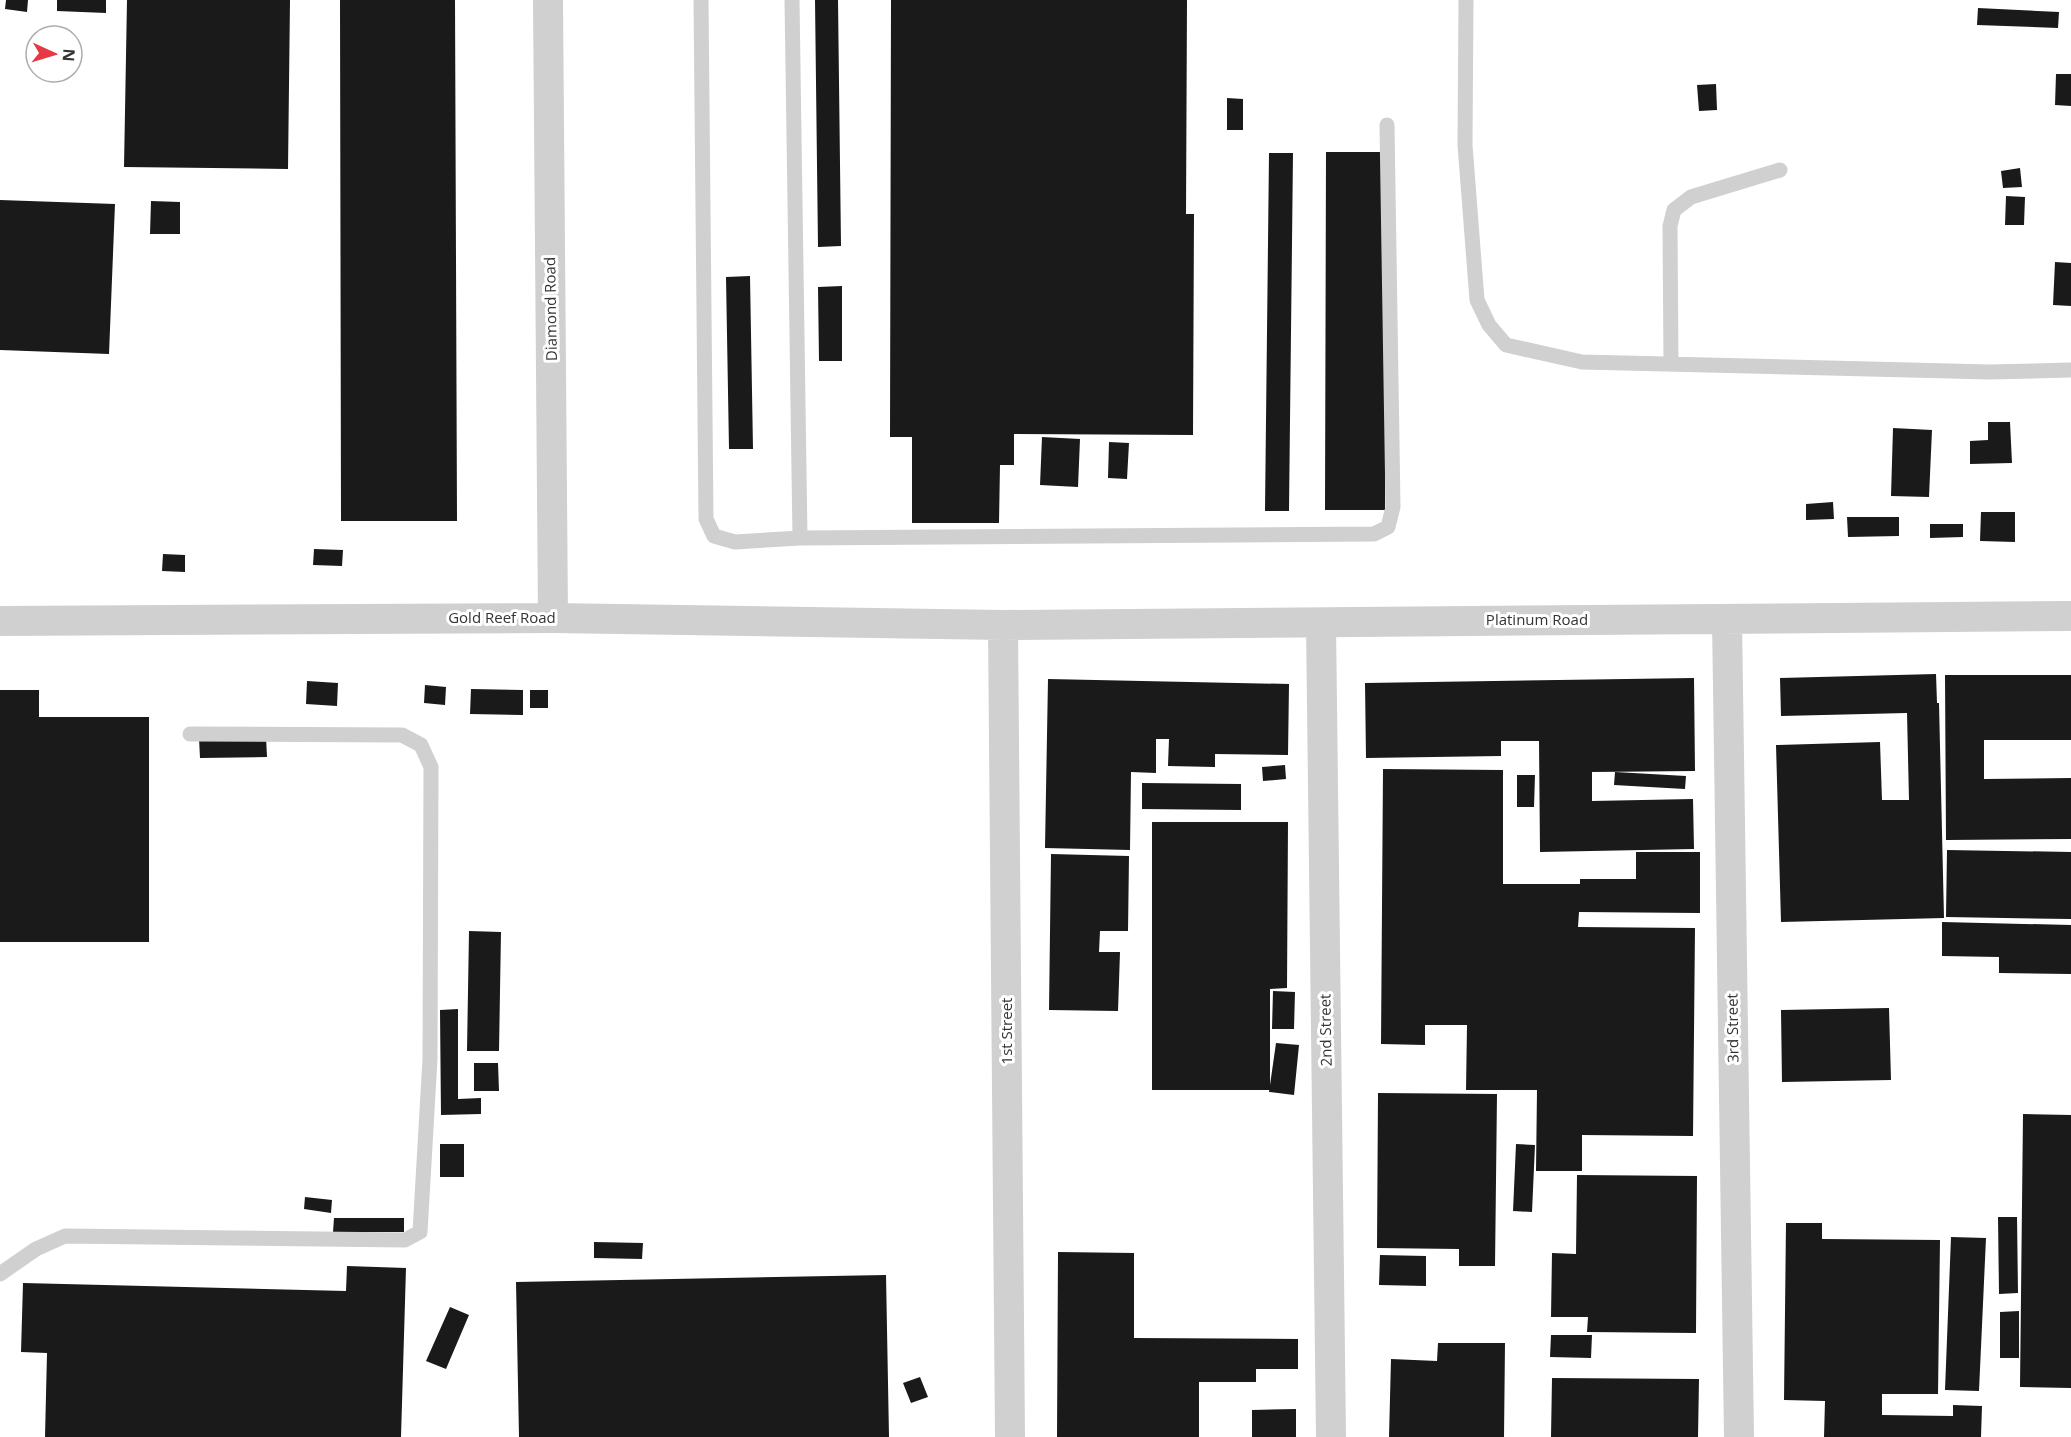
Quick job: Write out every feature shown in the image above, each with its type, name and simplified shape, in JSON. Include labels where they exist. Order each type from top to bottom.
[{"type":"street","name":"Diamond Road","points":[[548,0],[554,618]]},
{"type":"street","name":"Platinum Road","points":[[1003,625],[2071,616]]},
{"type":"street","name":"Gold Reef Road","points":[[0,621],[554,618],[1003,625]]},
{"type":"street","name":"3rd Street","points":[[1727,619],[1738,1437]]},
{"type":"street","name":"2nd Street","points":[[1321,623],[1331,1437]]},
{"type":"street","name":"1st Street","points":[[1003,625],[1010,1437]]},
{"type":"lane","points":[[701,0],[706,519],[714,536],[735,542],[800,538],[1374,534],[1388,526],[1393,507],[1387,125]]},
{"type":"lane","points":[[792,0],[800,538]]},
{"type":"lane","points":[[1466,0],[1465,146],[1477,300],[1489,326],[1506,345],[1582,362],[1990,372],[2071,370]]},
{"type":"lane","points":[[1671,364],[1670,226],[1674,210],[1691,197],[1780,170]]},
{"type":"lane","points":[[0,1274],[36,1249],[65,1236],[405,1240],[420,1232],[429,1059],[431,779],[431,767],[421,745],[402,735],[190,734]]},
{"type":"building","points":[[6,0],[28,0],[27,12],[5,9]]},
{"type":"building","points":[[57,0],[106,0],[106,13],[57,11]]},
{"type":"building","points":[[127,0],[290,0],[288,169],[124,167]]},
{"type":"building","points":[[340,0],[455,0],[457,521],[341,521]]},
{"type":"building","points":[[815,0],[838,0],[841,246],[818,247]]},
{"type":"building","points":[[891,0],[1187,0],[1186,214],[1194,214],[1193,435],[1014,434],[1014,465],[1000,465],[999,523],[912,523],[912,437],[890,437]]},
{"type":"building","points":[[1978,8],[2059,12],[2058,28],[1977,25]]},
{"type":"building","points":[[2056,74],[2071,74],[2071,106],[2055,105]]},
{"type":"building","points":[[1716,84],[1717,110],[1699,111],[1697,85]]},
{"type":"building","points":[[1227,98],[1243,99],[1243,130],[1227,130]]},
{"type":"building","points":[[1326,152],[1386,152],[1385,510],[1325,510]]},
{"type":"building","points":[[1269,153],[1293,153],[1289,511],[1265,511]]},
{"type":"building","points":[[2020,168],[2022,187],[2003,188],[2001,171]]},
{"type":"building","points":[[2006,196],[2025,197],[2024,225],[2005,225]]},
{"type":"building","points":[[0,200],[115,204],[109,354],[0,350]]},
{"type":"building","points":[[151,201],[180,202],[180,234],[150,234]]},
{"type":"building","points":[[2055,262],[2071,263],[2071,306],[2053,305]]},
{"type":"building","points":[[750,276],[753,449],[729,449],[726,277]]},
{"type":"building","points":[[842,286],[842,361],[819,361],[818,287]]},
{"type":"building","points":[[1988,422],[2010,422],[2012,463],[1970,464],[1970,441],[1988,440]]},
{"type":"building","points":[[1893,428],[1932,430],[1929,497],[1891,496]]},
{"type":"building","points":[[1042,437],[1080,439],[1078,487],[1040,485]]},
{"type":"building","points":[[1109,442],[1129,443],[1127,479],[1108,478]]},
{"type":"building","points":[[1833,502],[1834,519],[1806,520],[1806,504]]},
{"type":"building","points":[[1981,512],[2015,512],[2015,542],[1980,541]]},
{"type":"building","points":[[1847,517],[1899,517],[1899,536],[1848,537]]},
{"type":"building","points":[[1930,524],[1963,524],[1963,537],[1930,538]]},
{"type":"building","points":[[314,549],[343,550],[342,566],[313,565]]},
{"type":"building","points":[[163,554],[185,555],[185,572],[162,571]]},
{"type":"building","points":[[1936,674],[1937,703],[1939,703],[1944,918],[1781,922],[1776,745],[1880,742],[1882,800],[1909,800],[1907,713],[1781,716],[1780,678]]},
{"type":"building","points":[[1945,675],[2071,675],[2071,740],[1984,740],[1984,779],[2071,778],[2071,839],[1946,840]]},
{"type":"building","points":[[1694,678],[1695,771],[1592,772],[1592,801],[1693,799],[1694,849],[1540,852],[1539,741],[1501,741],[1501,756],[1366,758],[1365,683]]},
{"type":"building","points":[[1048,679],[1289,684],[1288,755],[1215,754],[1215,767],[1168,766],[1169,739],[1156,739],[1156,773],[1131,772],[1130,850],[1045,848]]},
{"type":"building","points":[[307,681],[338,683],[337,706],[306,704]]},
{"type":"building","points":[[425,685],[446,687],[445,705],[424,703]]},
{"type":"building","points":[[471,689],[523,690],[523,715],[470,714]]},
{"type":"building","points":[[0,690],[39,690],[39,717],[149,717],[149,942],[0,942]]},
{"type":"building","points":[[530,690],[548,690],[548,708],[530,708]]},
{"type":"building","points":[[266,737],[267,757],[200,758],[199,738]]},
{"type":"building","points":[[1285,765],[1286,779],[1263,781],[1262,767]]},
{"type":"building","points":[[1383,769],[1503,770],[1503,884],[1580,884],[1580,879],[1636,879],[1636,852],[1700,852],[1700,913],[1579,912],[1578,927],[1695,928],[1693,1136],[1582,1135],[1582,1171],[1536,1171],[1537,1090],[1466,1090],[1467,1025],[1425,1025],[1425,1045],[1381,1044]]},
{"type":"building","points":[[1615,772],[1686,776],[1685,789],[1614,785]]},
{"type":"building","points":[[1517,775],[1535,775],[1534,807],[1517,807]]},
{"type":"building","points":[[1142,783],[1241,784],[1241,810],[1142,809]]},
{"type":"building","points":[[1152,822],[1288,822],[1287,988],[1270,989],[1270,1090],[1152,1090]]},
{"type":"building","points":[[1947,850],[2071,852],[2071,919],[1946,917]]},
{"type":"building","points":[[1051,854],[1129,856],[1128,931],[1100,931],[1099,952],[1120,952],[1118,1011],[1049,1010]]},
{"type":"building","points":[[1942,922],[2071,925],[2071,974],[1999,973],[1999,957],[1942,956]]},
{"type":"building","points":[[469,931],[501,932],[499,1051],[467,1051]]},
{"type":"building","points":[[1273,991],[1295,992],[1294,1029],[1272,1029]]},
{"type":"building","points":[[1889,1008],[1891,1080],[1782,1082],[1781,1010]]},
{"type":"building","points":[[458,1009],[458,1099],[481,1098],[481,1114],[441,1115],[440,1010]]},
{"type":"building","points":[[1276,1043],[1299,1045],[1294,1095],[1269,1092]]},
{"type":"building","points":[[474,1063],[498,1063],[499,1091],[474,1091]]},
{"type":"building","points":[[1378,1093],[1497,1094],[1495,1266],[1459,1266],[1459,1249],[1377,1248]]},
{"type":"building","points":[[2023,1114],[2071,1115],[2071,1388],[2020,1387]]},
{"type":"building","points":[[440,1144],[464,1144],[464,1177],[440,1177]]},
{"type":"building","points":[[1516,1144],[1535,1145],[1532,1212],[1513,1211]]},
{"type":"building","points":[[1577,1175],[1697,1176],[1696,1333],[1587,1332],[1588,1317],[1551,1317],[1552,1253],[1576,1254]]},
{"type":"building","points":[[305,1197],[332,1200],[331,1213],[304,1209]]},
{"type":"building","points":[[1998,1217],[2017,1217],[2018,1293],[1999,1294]]},
{"type":"building","points":[[334,1218],[404,1218],[404,1232],[333,1232]]},
{"type":"building","points":[[1786,1223],[1822,1223],[1822,1239],[1940,1240],[1938,1394],[1882,1394],[1882,1415],[1953,1416],[1953,1405],[1982,1406],[1981,1437],[1824,1437],[1825,1401],[1784,1400]]},
{"type":"building","points":[[1951,1237],[1986,1238],[1979,1391],[1945,1390]]},
{"type":"building","points":[[594,1242],[643,1243],[642,1259],[594,1258]]},
{"type":"building","points":[[1058,1252],[1134,1253],[1134,1338],[1298,1339],[1298,1369],[1256,1369],[1256,1382],[1199,1382],[1199,1437],[1057,1437]]},
{"type":"building","points":[[1380,1255],[1426,1256],[1426,1286],[1379,1285]]},
{"type":"building","points":[[347,1266],[406,1268],[401,1437],[45,1437],[47,1353],[21,1352],[23,1283],[346,1291]]},
{"type":"building","points":[[886,1275],[889,1437],[519,1437],[516,1282]]},
{"type":"building","points":[[450,1307],[469,1315],[446,1369],[426,1361]]},
{"type":"building","points":[[2019,1311],[2019,1358],[2000,1358],[2000,1312]]},
{"type":"building","points":[[1551,1335],[1592,1335],[1591,1358],[1550,1357]]},
{"type":"building","points":[[1438,1343],[1505,1343],[1504,1437],[1389,1437],[1391,1359],[1437,1361]]},
{"type":"building","points":[[920,1377],[928,1397],[911,1403],[903,1383]]},
{"type":"building","points":[[1552,1378],[1699,1379],[1698,1437],[1551,1437]]},
{"type":"building","points":[[1296,1409],[1296,1437],[1252,1437],[1252,1410]]}]
